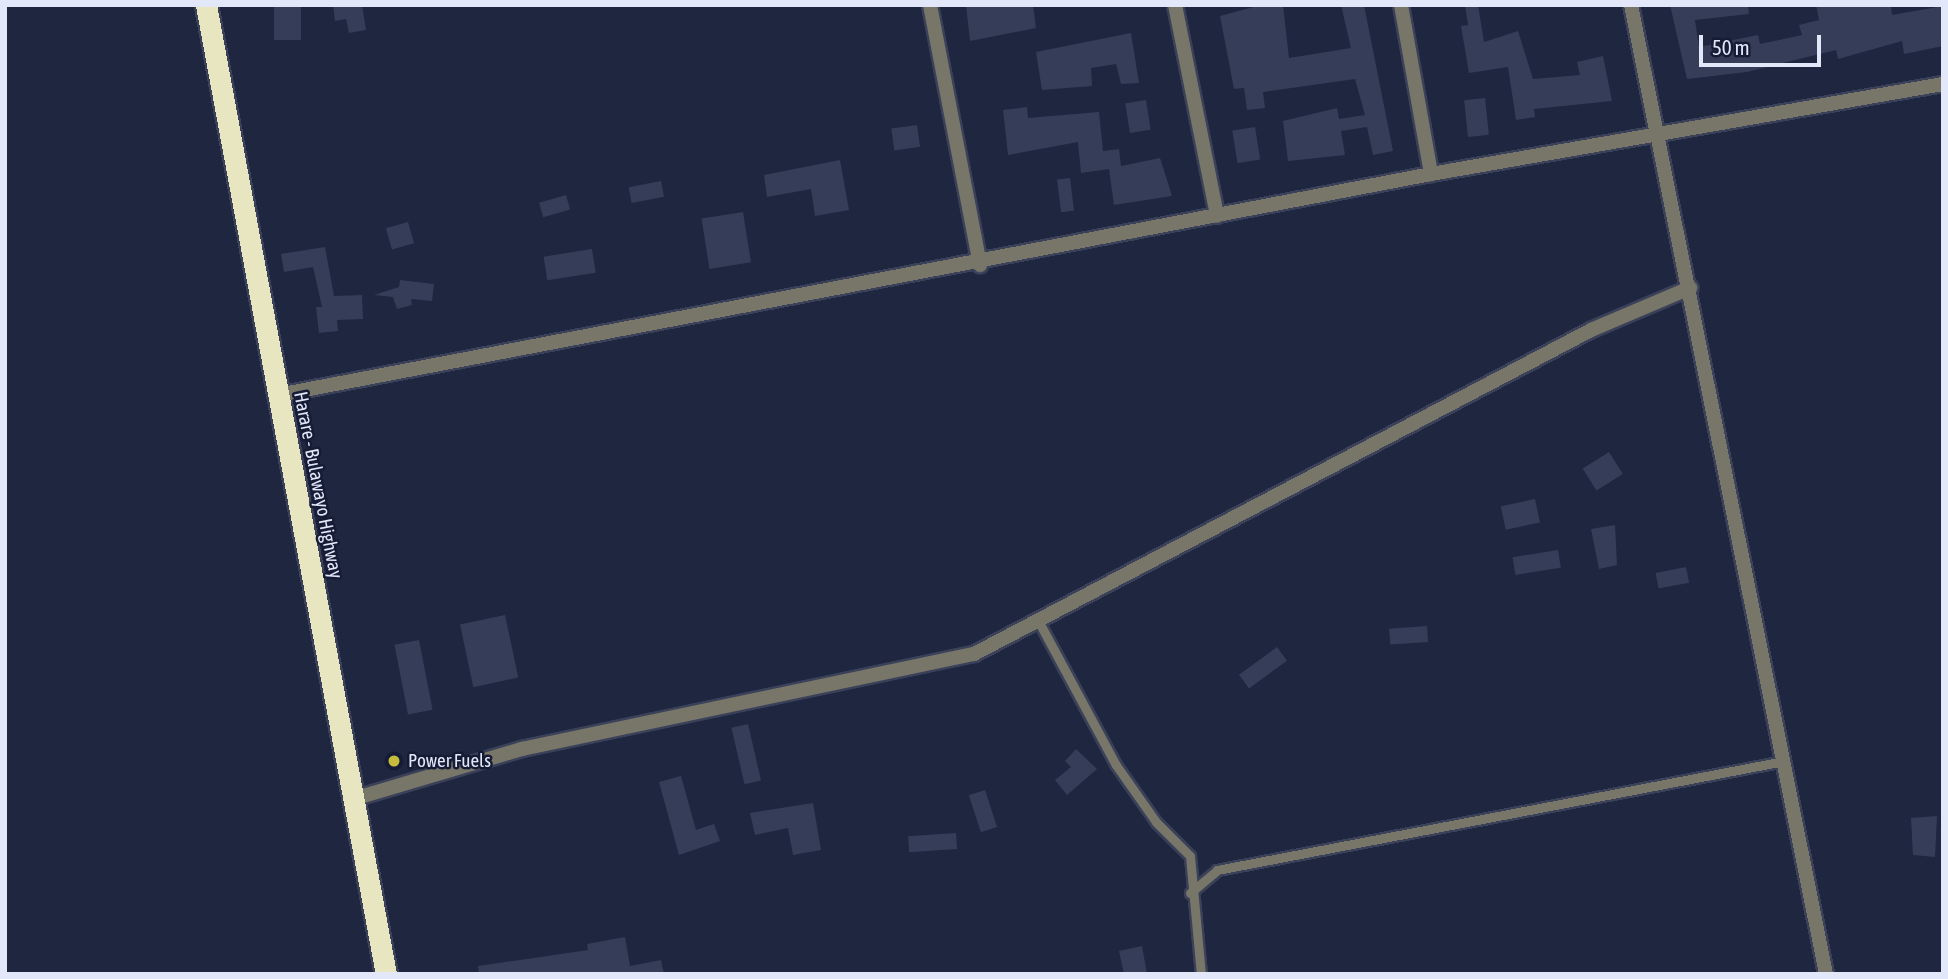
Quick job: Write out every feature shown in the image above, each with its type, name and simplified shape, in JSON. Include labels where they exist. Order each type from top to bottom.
[{"type":"highway","name":"Harare - Bulawayo Highway","points":[[206,5],[386,974]]},
{"type":"street","points":[[930,5],[980,265]]},
{"type":"street","points":[[1175,5],[1217,216]]},
{"type":"street","points":[[1401,5],[1432,174]]},
{"type":"street","points":[[1631,5],[1654,139],[1690,288],[1826,974]]},
{"type":"street","points":[[278,395],[980,265],[1432,174],[1654,139],[1943,84]]},
{"type":"street","points":[[354,799],[522,749],[974,654],[1040,624],[1591,330],[1690,288]]},
{"type":"lane","points":[[1040,624],[1116,765],[1156,822],[1188,851],[1190,892],[1201,974]]},
{"type":"lane","points":[[1190,892],[1217,870],[1784,761]]},
{"type":"building","points":[[274,5],[301,5],[301,40],[274,40]]},
{"type":"building","points":[[333,5],[362,5],[366,30],[349,33],[346,19],[335,21]]},
{"type":"building","points":[[966,5],[1033,5],[1036,28],[970,41]]},
{"type":"building","points":[[1261,5],[1283,5],[1289,58],[1351,48],[1341,5],[1364,5],[1393,151],[1373,155],[1367,127],[1341,131],[1345,155],[1288,161],[1283,121],[1337,108],[1339,119],[1365,115],[1355,79],[1263,92],[1265,108],[1247,110],[1244,88],[1234,89],[1220,16]]},
{"type":"building","points":[[1465,5],[1478,5],[1484,42],[1518,31],[1533,79],[1580,75],[1577,62],[1603,56],[1612,101],[1534,109],[1535,117],[1516,120],[1508,67],[1469,73],[1461,26],[1468,25]]},
{"type":"building","points":[[1670,5],[1748,5],[1749,14],[1695,20],[1699,47],[1758,35],[1760,44],[1802,35],[1799,25],[1819,20],[1816,5],[1891,5],[1892,15],[1943,6],[1943,46],[1904,54],[1902,41],[1838,59],[1836,50],[1747,72],[1687,79]]},
{"type":"building","points":[[1131,33],[1139,83],[1121,84],[1116,64],[1091,68],[1092,86],[1042,90],[1036,52]]},
{"type":"building","points":[[1485,98],[1489,135],[1468,137],[1464,100]]},
{"type":"building","points":[[1146,100],[1151,130],[1130,133],[1125,103]]},
{"type":"building","points":[[1027,107],[1028,118],[1099,112],[1103,151],[1119,149],[1121,166],[1160,158],[1172,196],[1114,205],[1109,169],[1081,173],[1078,142],[1008,155],[1003,110]]},
{"type":"building","points":[[917,125],[920,147],[894,150],[891,129]]},
{"type":"building","points":[[1255,127],[1260,160],[1237,163],[1232,131]]},
{"type":"building","points":[[840,160],[849,210],[815,216],[811,189],[767,197],[764,175]]},
{"type":"building","points":[[1070,178],[1074,211],[1061,212],[1057,180]]},
{"type":"building","points":[[661,181],[664,197],[632,203],[629,187]]},
{"type":"building","points":[[566,195],[570,209],[543,217],[539,203]]},
{"type":"building","points":[[743,212],[751,262],[709,269],[702,219]]},
{"type":"building","points":[[408,222],[414,243],[392,249],[386,228]]},
{"type":"building","points":[[325,247],[334,296],[362,295],[363,319],[337,320],[338,331],[319,333],[316,307],[322,307],[313,267],[284,272],[281,254]]},
{"type":"building","points":[[592,249],[596,273],[547,280],[544,257]]},
{"type":"building","points":[[400,280],[434,284],[432,301],[411,299],[412,305],[397,309],[393,297],[374,295],[399,287]]},
{"type":"building","points":[[1609,452],[1623,474],[1596,490],[1583,468]]},
{"type":"building","points":[[1535,499],[1540,522],[1506,530],[1501,506]]},
{"type":"building","points":[[1615,525],[1617,565],[1599,569],[1591,529]]},
{"type":"building","points":[[1558,550],[1561,568],[1515,575],[1513,557]]},
{"type":"building","points":[[1686,567],[1689,583],[1659,589],[1656,573]]},
{"type":"building","points":[[505,615],[518,678],[473,687],[460,625]]},
{"type":"building","points":[[1427,626],[1428,642],[1390,645],[1389,629]]},
{"type":"building","points":[[419,640],[433,710],[408,714],[394,645]]},
{"type":"building","points":[[1277,647],[1287,661],[1249,688],[1239,675]]},
{"type":"building","points":[[748,724],[761,781],[744,784],[731,728]]},
{"type":"building","points":[[1076,749],[1097,769],[1067,795],[1055,780],[1071,767],[1065,761]]},
{"type":"building","points":[[681,776],[696,830],[714,824],[720,841],[679,855],[659,782]]},
{"type":"building","points":[[985,790],[997,827],[981,832],[969,795]]},
{"type":"building","points":[[813,803],[821,850],[793,855],[788,828],[755,835],[750,813]]},
{"type":"building","points":[[1937,816],[1935,857],[1913,855],[1911,818]]},
{"type":"building","points":[[956,833],[957,849],[909,852],[908,836]]},
{"type":"building","points":[[625,937],[630,966],[661,960],[664,974],[479,974],[478,966],[588,950],[587,944]]},
{"type":"building","points":[[1142,946],[1147,974],[1124,974],[1119,951]]},
{"type":"place","name":"Power Fuels","points":[[394,761]]}]
